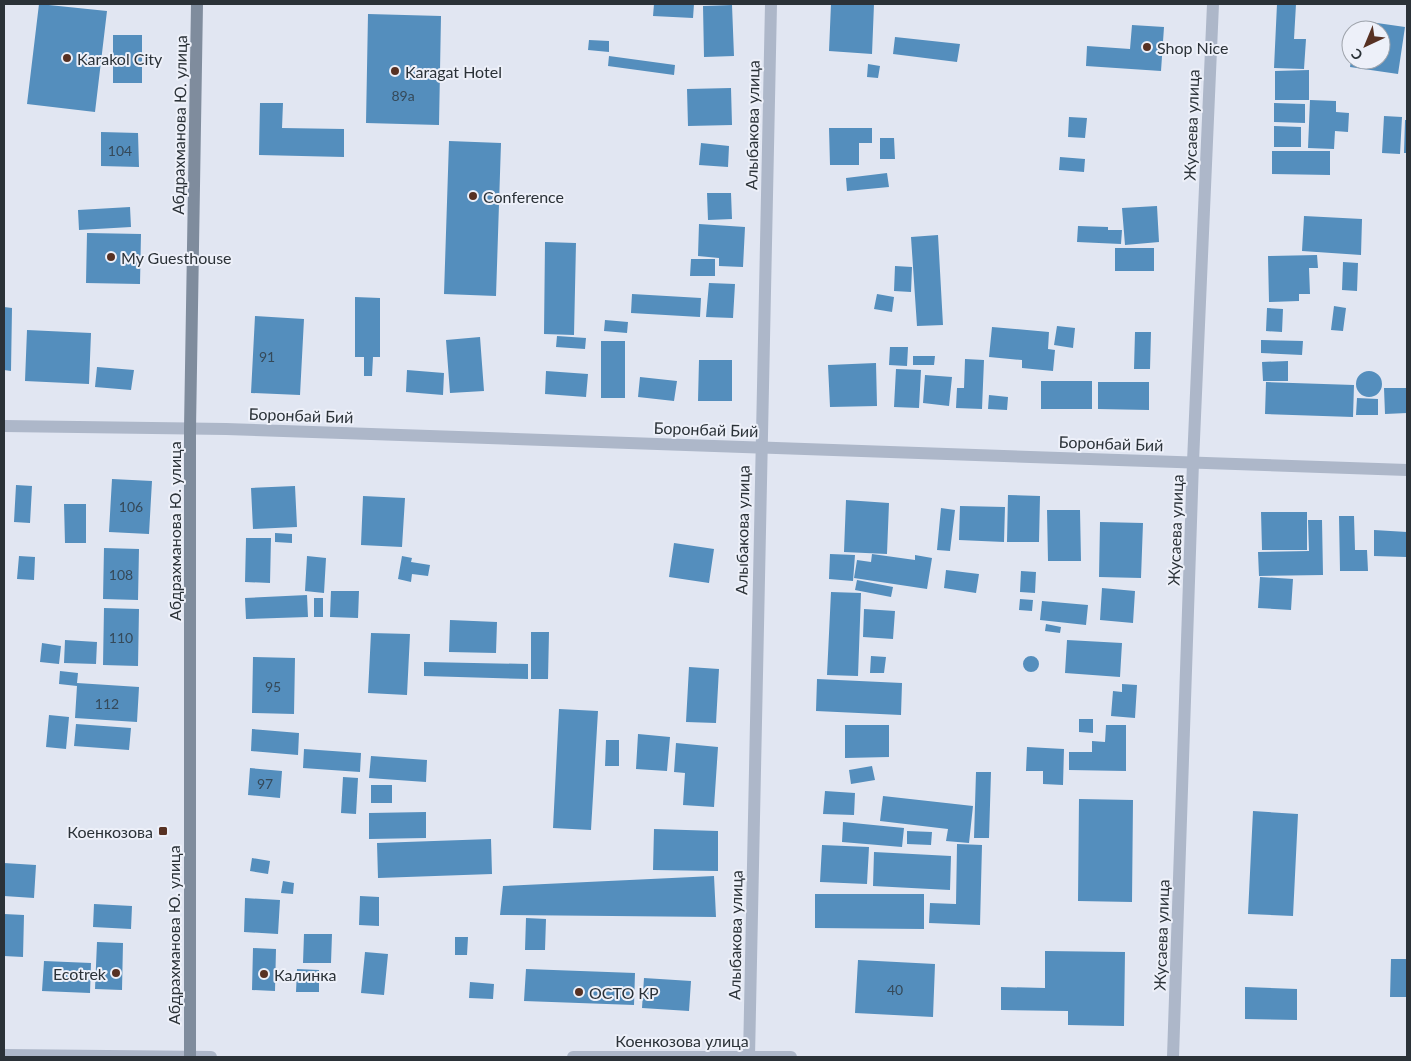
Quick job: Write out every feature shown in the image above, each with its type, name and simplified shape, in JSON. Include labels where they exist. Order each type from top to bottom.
[{"type":"main road","name":"Абдрахманова Ю. улица","points":[[190,1056],[190,429],[196,4]]},
{"type":"street","name":"Алыбакова улица","points":[[749,1056],[760,448],[771,4]]},
{"type":"street","name":"Жусаева улица","points":[[1173,1057],[1193,462],[1213,4]]},
{"type":"street","name":"Боронбай Бий","points":[[4,426],[190,429],[1407,470]]},
{"type":"street","points":[[4,1055],[211,1057]]},
{"type":"street","name":"Коенкозова улица","points":[[574,1057],[791,1057]]},
{"type":"building","name":"Karakol City","points":[[39,4],[107,11],[95,112],[27,104]]},
{"type":"building","points":[[654,4],[694,4],[693,18],[653,16]]},
{"type":"building","points":[[831,4],[874,4],[872,54],[829,51]]},
{"type":"building","points":[[1277,4],[1296,4],[1294,39],[1306,39],[1304,69],[1274,68]]},
{"type":"building","points":[[732,5],[734,56],[704,57],[703,6]]},
{"type":"building","points":[[368,14],[441,16],[439,125],[366,123]]},
{"type":"building","name":"Shop Nice","points":[[1132,25],[1164,27],[1161,71],[1086,66],[1087,46],[1130,49]]},
{"type":"building","points":[[1391,25],[1405,27],[1398,74],[1371,70],[1391,70]]},
{"type":"building","points":[[113,35],[142,35],[142,83],[113,83]]},
{"type":"building","points":[[895,37],[960,44],[957,62],[893,54]]},
{"type":"building","points":[[589,40],[609,41],[609,52],[588,50]]},
{"type":"building","points":[[609,56],[675,65],[674,75],[608,66]]},
{"type":"building","points":[[868,64],[880,66],[878,78],[867,77]]},
{"type":"building","points":[[1309,70],[1309,100],[1275,100],[1275,71]]},
{"type":"building","points":[[731,88],[732,125],[688,126],[687,89]]},
{"type":"building","points":[[1310,100],[1336,101],[1336,112],[1349,113],[1348,132],[1335,131],[1334,149],[1308,148]]},
{"type":"building","points":[[260,103],[283,103],[282,128],[344,129],[344,157],[259,155]]},
{"type":"building","points":[[1274,103],[1305,104],[1305,123],[1274,122]]},
{"type":"building","points":[[1384,116],[1402,117],[1400,154],[1382,153]]},
{"type":"building","points":[[1069,117],[1087,118],[1085,138],[1068,137]]},
{"type":"building","points":[[1405,120],[1407,120],[1407,153],[1404,153]]},
{"type":"building","points":[[1274,126],[1301,127],[1301,147],[1274,147]]},
{"type":"building","points":[[829,128],[872,128],[872,143],[859,143],[859,165],[830,165]]},
{"type":"building","points":[[101,132],[138,133],[139,167],[101,166]]},
{"type":"building","points":[[880,138],[894,138],[895,159],[880,159]]},
{"type":"building","name":"Conference","points":[[449,141],[501,143],[496,296],[444,294]]},
{"type":"building","points":[[701,143],[729,146],[728,167],[699,165]]},
{"type":"building","points":[[1272,151],[1330,151],[1330,175],[1272,174]]},
{"type":"building","points":[[1060,157],[1085,159],[1084,172],[1059,170]]},
{"type":"building","points":[[887,173],[889,187],[847,191],[846,178]]},
{"type":"building","points":[[707,193],[731,193],[732,219],[708,220]]},
{"type":"building","points":[[1157,206],[1159,242],[1125,245],[1122,208]]},
{"type":"building","points":[[130,207],[131,227],[79,230],[78,210]]},
{"type":"building","points":[[1304,216],[1362,219],[1361,255],[1302,251]]},
{"type":"building","points":[[699,224],[745,227],[743,267],[719,266],[719,258],[698,256]]},
{"type":"building","points":[[1078,226],[1108,227],[1108,230],[1122,230],[1121,244],[1077,242]]},
{"type":"building","points":[[87,233],[141,234],[140,284],[86,283]]},
{"type":"building","points":[[938,235],[943,325],[917,326],[911,237]]},
{"type":"building","points":[[545,242],[576,243],[574,335],[544,334]]},
{"type":"building","points":[[1115,248],[1154,248],[1154,271],[1115,271]]},
{"type":"building","points":[[1317,255],[1318,268],[1309,268],[1310,294],[1299,294],[1299,301],[1269,302],[1268,256]]},
{"type":"building","points":[[691,259],[715,259],[715,276],[690,276]]},
{"type":"building","points":[[1343,262],[1358,263],[1357,291],[1342,290]]},
{"type":"building","points":[[895,266],[912,267],[911,292],[894,291]]},
{"type":"building","points":[[709,283],[735,284],[733,318],[706,317]]},
{"type":"building","points":[[632,294],[701,298],[700,317],[631,313]]},
{"type":"building","points":[[877,294],[894,297],[892,312],[874,309]]},
{"type":"building","points":[[355,297],[380,298],[380,357],[373,357],[372,376],[364,376],[364,357],[355,357]]},
{"type":"building","points":[[1334,306],[1346,308],[1343,331],[1331,330]]},
{"type":"building","points":[[4,307],[12,308],[11,371],[4,370]]},
{"type":"building","points":[[1267,308],[1283,309],[1282,332],[1266,331]]},
{"type":"building","points":[[255,316],[304,319],[300,395],[251,393]]},
{"type":"building","points":[[605,320],[628,322],[627,333],[604,331]]},
{"type":"building","points":[[1057,326],[1075,328],[1073,348],[1054,345]]},
{"type":"building","points":[[992,327],[1049,332],[1048,349],[1055,350],[1053,371],[1022,368],[1022,360],[989,357]]},
{"type":"building","points":[[27,330],[91,333],[89,384],[25,381]]},
{"type":"building","points":[[1135,332],[1151,332],[1150,369],[1134,369]]},
{"type":"building","points":[[557,336],[586,338],[585,349],[556,347]]},
{"type":"building","points":[[480,337],[484,391],[450,393],[446,340]]},
{"type":"building","points":[[1261,340],[1303,341],[1302,355],[1261,353]]},
{"type":"building","points":[[601,341],[625,341],[625,398],[601,398]]},
{"type":"building","points":[[890,347],[908,347],[907,366],[889,365]]},
{"type":"building","points":[[913,356],[935,356],[934,365],[913,365]]},
{"type":"building","points":[[965,359],[984,360],[982,409],[956,408],[957,388],[964,388]]},
{"type":"building","points":[[699,360],[732,360],[732,401],[698,401]]},
{"type":"building","points":[[1288,361],[1288,381],[1263,381],[1262,362]]},
{"type":"building","points":[[876,363],[877,406],[830,407],[828,365]]},
{"type":"building","points":[[97,367],[134,370],[131,390],[95,387]]},
{"type":"building","points":[[896,369],[921,370],[919,408],[894,407]]},
{"type":"building","points":[[407,370],[444,373],[443,395],[406,392]]},
{"type":"building","points":[[546,371],[588,374],[586,397],[545,394]]},
{"type":"building","points":[[1369,371],[1378,375],[1382,384],[1378,393],[1369,397],[1360,393],[1356,384],[1360,375]]},
{"type":"building","points":[[925,375],[952,377],[949,406],[923,403]]},
{"type":"building","points":[[640,377],[677,381],[674,401],[638,397]]},
{"type":"building","points":[[1041,381],[1092,381],[1092,409],[1041,409]]},
{"type":"building","points":[[1098,382],[1149,382],[1149,410],[1098,409]]},
{"type":"building","points":[[1266,382],[1354,385],[1353,417],[1265,414]]},
{"type":"building","points":[[1384,388],[1406,388],[1407,413],[1385,414]]},
{"type":"building","points":[[989,395],[1008,397],[1007,410],[988,409]]},
{"type":"building","points":[[1357,398],[1378,399],[1378,415],[1356,415]]},
{"type":"building","points":[[112,479],[152,481],[149,534],[109,532]]},
{"type":"building","points":[[16,485],[32,486],[30,523],[14,522]]},
{"type":"building","points":[[295,486],[297,527],[253,529],[251,488]]},
{"type":"building","points":[[1008,495],[1040,496],[1039,542],[1007,542]]},
{"type":"building","points":[[363,496],[405,498],[402,547],[361,545]]},
{"type":"building","points":[[846,500],[889,503],[887,554],[844,552]]},
{"type":"building","points":[[64,504],[86,504],[86,543],[65,543]]},
{"type":"building","points":[[960,506],[1005,507],[1004,542],[959,540]]},
{"type":"building","points":[[941,508],[955,510],[950,551],[937,550]]},
{"type":"building","points":[[1047,510],[1080,510],[1081,561],[1048,561]]},
{"type":"building","points":[[1261,512],[1307,512],[1307,550],[1262,550]]},
{"type":"building","points":[[1339,516],[1354,516],[1355,550],[1367,550],[1368,571],[1340,571]]},
{"type":"building","points":[[1308,520],[1322,520],[1323,575],[1259,576],[1258,552],[1309,551]]},
{"type":"building","points":[[1100,522],[1143,523],[1141,578],[1099,577]]},
{"type":"building","points":[[1374,530],[1407,532],[1406,557],[1374,556]]},
{"type":"building","points":[[275,533],[292,534],[292,543],[275,542]]},
{"type":"building","points":[[246,538],[271,538],[270,583],[245,582]]},
{"type":"building","points":[[674,543],[714,549],[709,583],[669,577]]},
{"type":"building","points":[[104,548],[139,549],[138,600],[103,599]]},
{"type":"building","points":[[830,554],[855,555],[853,581],[829,579]]},
{"type":"building","points":[[872,554],[915,560],[915,555],[932,558],[927,589],[854,578],[857,560],[871,562]]},
{"type":"building","points":[[19,556],[35,557],[34,580],[17,579]]},
{"type":"building","points":[[307,556],[326,558],[324,593],[305,591]]},
{"type":"building","points":[[402,556],[412,558],[411,562],[430,565],[428,576],[412,574],[411,582],[398,579]]},
{"type":"building","points":[[946,570],[979,574],[976,593],[944,588]]},
{"type":"building","points":[[1021,571],[1036,572],[1035,593],[1020,592]]},
{"type":"building","points":[[1260,577],[1293,579],[1291,610],[1258,608]]},
{"type":"building","points":[[857,580],[893,587],[891,597],[855,590]]},
{"type":"building","points":[[1102,588],[1135,591],[1133,623],[1100,620]]},
{"type":"building","points":[[331,591],[359,591],[358,618],[330,617]]},
{"type":"building","points":[[831,592],[861,593],[858,676],[827,675]]},
{"type":"building","points":[[307,595],[308,617],[246,619],[245,598]]},
{"type":"building","points":[[314,598],[323,598],[323,617],[314,617]]},
{"type":"building","points":[[1020,599],[1033,600],[1032,611],[1019,610]]},
{"type":"building","points":[[1042,601],[1088,605],[1086,625],[1040,620]]},
{"type":"building","points":[[104,608],[139,609],[138,666],[103,665]]},
{"type":"building","points":[[864,609],[895,611],[893,639],[863,637]]},
{"type":"building","points":[[450,620],[497,622],[496,653],[449,652]]},
{"type":"building","points":[[1046,624],[1061,627],[1060,633],[1045,631]]},
{"type":"building","points":[[531,632],[549,632],[548,679],[531,679]]},
{"type":"building","points":[[371,633],[410,634],[407,695],[368,693]]},
{"type":"building","points":[[65,640],[97,642],[96,664],[64,663]]},
{"type":"building","points":[[1067,640],[1122,643],[1120,677],[1065,673]]},
{"type":"building","points":[[42,643],[61,646],[59,664],[40,662]]},
{"type":"building","points":[[871,656],[886,657],[884,673],[870,673]]},
{"type":"building","points":[[1028,656],[1034,656],[1039,661],[1037,670],[1028,672],[1023,667],[1023,661]]},
{"type":"building","points":[[253,657],[295,658],[294,714],[252,713]]},
{"type":"building","points":[[424,662],[528,664],[528,679],[424,676]]},
{"type":"building","points":[[689,667],[719,669],[716,723],[686,722]]},
{"type":"building","points":[[60,671],[78,673],[77,683],[139,687],[137,722],[75,718],[77,686],[59,684]]},
{"type":"building","points":[[817,679],[902,683],[901,715],[816,711]]},
{"type":"building","points":[[1122,684],[1137,685],[1135,718],[1111,716],[1113,691],[1122,692]]},
{"type":"building","points":[[559,709],[598,711],[591,830],[553,828]]},
{"type":"building","points":[[49,715],[69,717],[66,749],[46,747]]},
{"type":"building","points":[[1079,719],[1093,719],[1093,733],[1079,732]]},
{"type":"building","points":[[76,724],[131,728],[129,750],[74,746]]},
{"type":"building","points":[[845,725],[889,725],[889,757],[845,758]]},
{"type":"building","points":[[1106,725],[1126,725],[1126,771],[1069,770],[1069,752],[1092,752],[1092,741],[1105,742]]},
{"type":"building","points":[[252,729],[299,733],[298,755],[251,751]]},
{"type":"building","points":[[638,734],[670,737],[667,771],[636,769]]},
{"type":"building","points":[[606,740],[619,740],[619,766],[605,766]]},
{"type":"building","points":[[676,743],[718,747],[714,807],[683,805],[685,773],[674,772]]},
{"type":"building","points":[[1027,747],[1064,749],[1063,785],[1043,784],[1043,771],[1026,771]]},
{"type":"building","points":[[304,749],[361,753],[360,772],[303,768]]},
{"type":"building","points":[[371,756],[427,760],[426,782],[369,778]]},
{"type":"building","points":[[872,766],[875,780],[851,784],[849,770]]},
{"type":"building","points":[[250,768],[282,771],[280,798],[248,795]]},
{"type":"building","points":[[976,772],[991,772],[989,838],[974,838]]},
{"type":"building","points":[[343,777],[358,778],[356,814],[341,813]]},
{"type":"building","points":[[371,785],[392,785],[392,803],[371,803]]},
{"type":"building","points":[[825,791],[855,793],[854,815],[823,814]]},
{"type":"building","points":[[883,796],[973,806],[969,843],[946,841],[948,829],[880,821]]},
{"type":"building","points":[[1079,799],[1133,800],[1132,902],[1078,901]]},
{"type":"building","points":[[1253,811],[1298,814],[1293,916],[1248,914]]},
{"type":"building","points":[[426,812],[426,838],[369,839],[369,813]]},
{"type":"building","points":[[843,822],[904,828],[902,847],[842,842]]},
{"type":"building","points":[[654,829],[718,831],[718,871],[653,870]]},
{"type":"building","points":[[907,831],[932,832],[931,845],[907,844]]},
{"type":"building","points":[[491,839],[492,874],[378,878],[377,843]]},
{"type":"building","points":[[957,844],[982,845],[980,925],[929,923],[930,903],[956,904]]},
{"type":"building","points":[[822,845],[869,847],[867,884],[820,882]]},
{"type":"building","points":[[874,852],[951,856],[950,890],[873,886]]},
{"type":"building","points":[[252,858],[270,861],[268,874],[250,871]]},
{"type":"building","points":[[4,863],[36,865],[34,898],[4,896]]},
{"type":"building","points":[[714,876],[716,917],[500,915],[503,886]]},
{"type":"building","points":[[283,881],[294,883],[293,894],[281,893]]},
{"type":"building","points":[[815,894],[924,894],[924,929],[815,928]]},
{"type":"building","points":[[360,896],[379,897],[379,926],[359,925]]},
{"type":"building","points":[[245,898],[280,900],[278,934],[244,932]]},
{"type":"building","points":[[94,904],[132,906],[131,929],[93,927]]},
{"type":"building","points":[[4,914],[24,915],[23,957],[4,956]]},
{"type":"building","points":[[526,918],[546,919],[545,950],[525,950]]},
{"type":"building","points":[[304,934],[332,934],[331,963],[303,963]]},
{"type":"building","points":[[455,937],[468,937],[467,955],[455,955]]},
{"type":"building","points":[[97,942],[123,943],[122,990],[95,989]]},
{"type":"building","points":[[253,948],[276,949],[275,991],[252,990]]},
{"type":"building","points":[[1045,951],[1125,952],[1124,1026],[1068,1025],[1068,1011],[1001,1010],[1001,987],[1045,988]]},
{"type":"building","points":[[365,952],[388,954],[384,995],[361,993]]},
{"type":"building","points":[[1391,959],[1407,959],[1407,997],[1390,997]]},
{"type":"building","points":[[858,960],[935,964],[933,1017],[855,1013]]},
{"type":"building","points":[[44,961],[91,963],[90,993],[42,991]]},
{"type":"building","points":[[297,969],[319,970],[319,992],[296,992]]},
{"type":"building","points":[[526,969],[635,973],[634,1005],[524,1001]]},
{"type":"building","points":[[644,978],[691,981],[689,1011],[642,1008]]},
{"type":"building","points":[[470,982],[494,984],[493,999],[469,998]]},
{"type":"building","points":[[1245,987],[1297,989],[1297,1020],[1245,1019]]},
{"type":"place","name":"Shop Nice","points":[[1147,47]]},
{"type":"place","name":"Karakol City","points":[[67,58]]},
{"type":"place","name":"Karagat Hotel","points":[[395,71]]},
{"type":"place","name":"Conference","points":[[473,196]]},
{"type":"place","name":"My Guesthouse","points":[[111,257]]},
{"type":"place","name":"Коенкозова","points":[[163,831]]},
{"type":"place","name":"Ecotrek","points":[[116,973]]},
{"type":"place","name":"Калинка","points":[[264,974]]},
{"type":"place","name":"ОСТО КР","points":[[579,992]]}]
